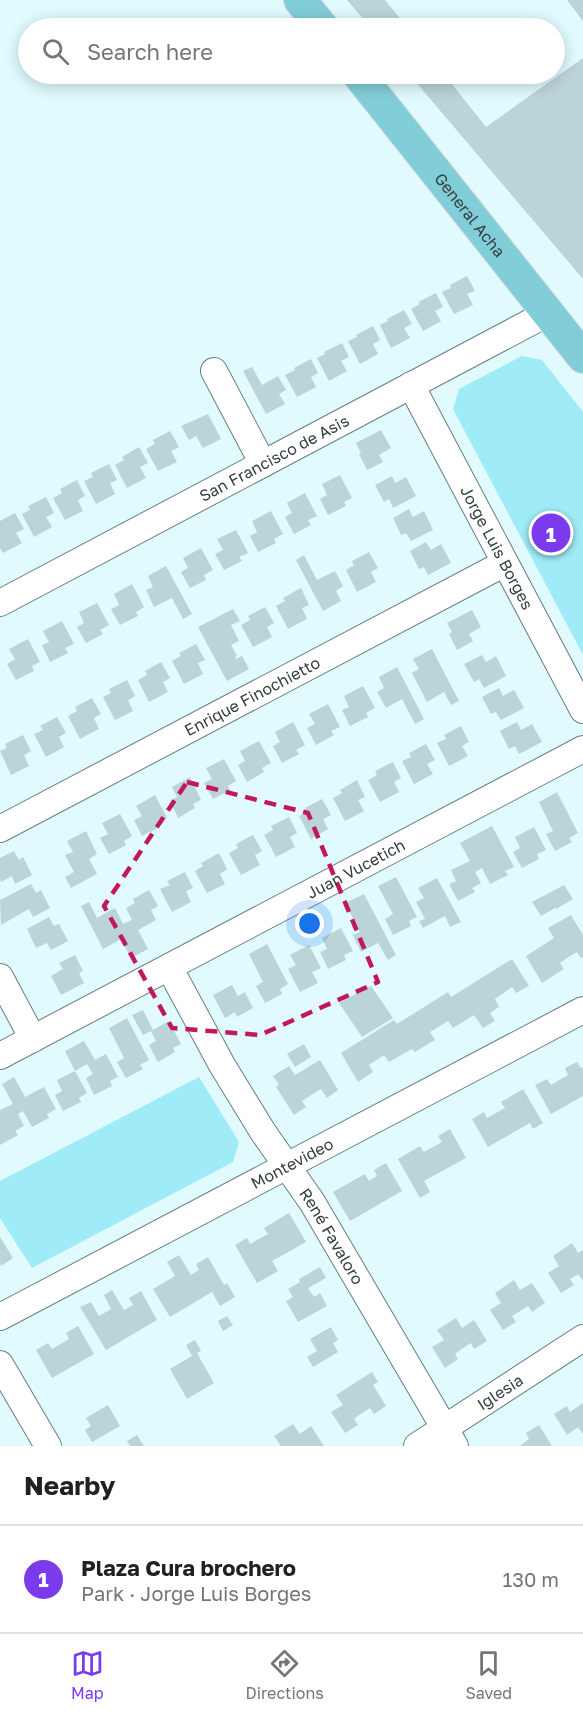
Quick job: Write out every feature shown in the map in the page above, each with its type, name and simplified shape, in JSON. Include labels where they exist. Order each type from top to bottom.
[{"type":"main road","points":[[300,0],[314,18]]},
{"type":"main road","name":"General Acha","points":[[366,84],[583,357]]},
{"type":"street","name":"San Francisco de Asis","points":[[0,603],[548,313]]},
{"type":"street","points":[[214,371],[263,464]]},
{"type":"street","name":"Jorge Luis Borges","points":[[411,386],[583,710]]},
{"type":"street","name":"Enrique Finochietto","points":[[0,829],[505,563]]},
{"type":"street","name":"Juan Vucetich","points":[[0,1056],[583,749]]},
{"type":"street","name":"René Favaloro","points":[[169,967],[222,1065],[263,1132],[312,1202],[450,1437]]},
{"type":"street","points":[[0,977],[33,1039]]},
{"type":"street","name":"Montevideo","points":[[0,1317],[583,1010]]},
{"type":"street","name":"Iglesia","points":[[417,1446],[450,1437],[583,1338]]},
{"type":"street","points":[[0,1364],[48,1446]]},
{"type":"highlighted area","points":[[187,782],[308,813],[378,982],[260,1035],[172,1028],[104,906]]},
{"type":"shaded area","points":[[522,356],[542,360],[583,412],[583,655],[453,409],[459,389]]},
{"type":"shaded area","points":[[199,1077],[239,1142],[233,1162],[32,1268],[0,1218],[0,1181]]},
{"type":"building","points":[[347,0],[385,0],[400,18],[362,18]]},
{"type":"building","points":[[567,0],[583,0],[583,21]]},
{"type":"building","points":[[583,58],[583,279],[417,84],[452,84],[486,127],[546,84],[565,84],[565,71]]},
{"type":"building","points":[[467,276],[475,291],[467,294],[473,305],[454,314],[442,292]]},
{"type":"building","points":[[436,293],[443,307],[435,311],[441,321],[423,331],[411,309],[420,304],[418,302]]},
{"type":"building","points":[[404,310],[412,324],[404,328],[410,338],[391,348],[380,325]]},
{"type":"building","points":[[373,326],[380,340],[373,344],[378,354],[360,364],[348,341]]},
{"type":"building","points":[[342,343],[349,357],[341,361],[347,371],[329,381],[317,358]]},
{"type":"building","points":[[311,359],[318,373],[311,377],[316,387],[297,397],[285,375]]},
{"type":"building","points":[[252,367],[262,385],[278,376],[286,390],[279,394],[285,404],[266,414],[243,371]]},
{"type":"building","points":[[208,414],[221,439],[203,448],[196,436],[189,440],[181,426]]},
{"type":"building","points":[[381,430],[391,448],[379,455],[383,462],[367,470],[356,443]]},
{"type":"building","points":[[170,431],[179,447],[171,451],[177,462],[158,471],[146,449],[155,444],[153,440]]},
{"type":"building","points":[[139,447],[148,463],[140,467],[146,478],[127,488],[115,465],[124,460],[122,457]]},
{"type":"building","points":[[109,464],[117,480],[110,483],[115,494],[96,504],[84,481],[93,477],[91,473]]},
{"type":"building","points":[[340,475],[352,498],[344,502],[346,506],[328,515],[320,499],[327,495],[322,484]]},
{"type":"building","points":[[392,476],[395,483],[406,477],[416,496],[393,508],[389,499],[384,502],[375,485]]},
{"type":"building","points":[[77,480],[85,496],[78,500],[83,511],[65,520],[53,498],[62,493],[60,489]]},
{"type":"building","points":[[305,493],[317,516],[308,520],[311,525],[294,534],[285,517],[292,513],[287,503]]},
{"type":"building","points":[[46,497],[54,513],[46,517],[52,527],[34,537],[22,514],[30,510],[28,506]]},
{"type":"building","points":[[409,509],[413,517],[424,511],[433,530],[411,541],[406,533],[401,535],[393,518]]},
{"type":"building","points":[[271,511],[283,534],[274,539],[276,543],[258,552],[250,536],[257,532],[252,521]]},
{"type":"building","points":[[15,513],[24,529],[16,533],[22,543],[3,553],[0,548],[0,521]]},
{"type":"building","points":[[236,530],[248,553],[239,557],[242,561],[224,570],[215,554],[223,550],[217,539]]},
{"type":"building","points":[[426,542],[431,550],[441,544],[451,563],[428,575],[424,567],[419,569],[410,551]]},
{"type":"building","points":[[201,548],[213,570],[204,575],[206,580],[190,588],[181,572],[188,568],[183,558]]},
{"type":"building","points":[[369,552],[378,568],[371,572],[376,582],[357,592],[346,570],[354,565],[352,561]]},
{"type":"building","points":[[304,555],[317,580],[335,571],[343,586],[336,591],[341,601],[323,611],[296,560]]},
{"type":"building","points":[[166,566],[192,614],[183,619],[172,598],[154,607],[146,590],[153,587],[148,576]]},
{"type":"building","points":[[132,584],[144,607],[136,612],[138,616],[120,625],[111,609],[119,605],[114,594]]},
{"type":"building","points":[[301,588],[309,605],[302,608],[307,619],[288,629],[276,606],[285,601],[283,598]]},
{"type":"building","points":[[97,603],[109,625],[100,630],[103,634],[86,643],[77,627],[84,623],[79,612]]},
{"type":"building","points":[[265,607],[274,623],[267,627],[272,637],[253,647],[241,625],[250,620],[248,616]]},
{"type":"building","points":[[233,609],[240,621],[231,625],[239,641],[231,645],[237,656],[236,659],[242,656],[249,669],[227,681],[198,627]]},
{"type":"building","points":[[472,610],[481,627],[469,634],[473,641],[457,650],[449,634],[452,632],[447,623]]},
{"type":"building","points":[[62,621],[74,644],[65,648],[68,653],[50,662],[42,645],[49,642],[43,631]]},
{"type":"building","points":[[28,639],[40,662],[32,666],[34,671],[16,680],[7,664],[15,659],[9,649]]},
{"type":"building","points":[[196,644],[205,660],[198,663],[203,674],[184,684],[172,661],[181,656],[179,653]]},
{"type":"building","points":[[432,649],[459,701],[451,705],[444,692],[427,702],[412,673],[419,669],[413,659]]},
{"type":"building","points":[[482,655],[486,662],[496,656],[506,676],[484,688],[479,679],[474,682],[464,664]]},
{"type":"building","points":[[161,662],[170,678],[163,682],[168,692],[149,702],[138,680],[147,675],[145,671]]},
{"type":"building","points":[[397,667],[424,719],[415,724],[402,699],[386,708],[377,692],[384,688],[379,677]]},
{"type":"building","points":[[127,680],[135,696],[128,700],[133,711],[115,720],[103,697],[111,693],[109,689]]},
{"type":"building","points":[[363,686],[375,708],[366,713],[368,717],[350,726],[342,710],[349,707],[344,696]]},
{"type":"building","points":[[499,688],[503,696],[514,690],[524,708],[501,720],[496,712],[491,714],[482,697]]},
{"type":"building","points":[[92,698],[101,714],[94,718],[99,729],[80,739],[68,716],[77,711],[75,707]]},
{"type":"building","points":[[328,704],[340,727],[331,731],[334,735],[316,745],[307,728],[315,724],[309,714]]},
{"type":"building","points":[[57,717],[66,733],[59,737],[64,747],[46,757],[34,734],[43,730],[40,726]]},
{"type":"building","points":[[293,722],[305,745],[296,750],[299,754],[282,763],[273,746],[280,742],[275,732]]},
{"type":"building","points":[[517,722],[521,730],[532,724],[542,742],[519,754],[515,746],[509,749],[500,731]]},
{"type":"building","points":[[461,726],[469,742],[462,746],[468,756],[449,766],[437,743],[446,739],[444,735]]},
{"type":"building","points":[[23,735],[31,751],[24,755],[29,766],[11,775],[0,751],[7,748],[5,744]]},
{"type":"building","points":[[259,741],[271,763],[262,768],[264,772],[247,782],[238,765],[245,761],[240,751]]},
{"type":"building","points":[[426,744],[435,760],[427,764],[433,774],[414,784],[402,761],[411,757],[409,753]]},
{"type":"building","points":[[224,759],[236,781],[228,786],[230,790],[213,799],[204,783],[212,779],[206,768]]},
{"type":"building","points":[[393,762],[401,778],[394,782],[399,792],[380,802],[368,780],[377,775],[375,771]]},
{"type":"building","points":[[190,777],[201,800],[193,804],[195,808],[178,818],[170,801],[177,797],[172,787]]},
{"type":"building","points":[[357,780],[365,797],[358,800],[364,811],[345,821],[333,798],[342,793],[340,790]]},
{"type":"building","points":[[557,792],[578,833],[569,838],[572,842],[555,851],[546,834],[553,831],[539,802]]},
{"type":"building","points":[[155,795],[167,818],[158,823],[160,827],[142,836],[134,820],[142,816],[136,806]]},
{"type":"building","points":[[322,799],[331,815],[323,819],[328,829],[311,839],[299,816],[307,812],[305,808]]},
{"type":"building","points":[[120,814],[132,836],[124,841],[126,845],[109,854],[100,838],[108,834],[102,823]]},
{"type":"building","points":[[289,817],[297,833],[290,837],[295,847],[276,857],[264,835],[273,830],[271,826]]},
{"type":"building","points":[[492,826],[514,867],[505,871],[508,875],[490,884],[482,868],[475,872],[481,883],[472,888],[475,892],[458,901],[449,884],[456,881],[451,870],[470,861],[460,843]]},
{"type":"building","points":[[534,827],[546,850],[537,854],[539,859],[522,868],[513,852],[520,848],[515,837]]},
{"type":"building","points":[[86,831],[97,854],[89,859],[97,874],[71,888],[65,877],[74,872],[65,855],[73,852],[67,841]]},
{"type":"building","points":[[253,835],[262,851],[255,855],[260,865],[241,875],[229,853],[238,848],[236,844]]},
{"type":"building","points":[[14,851],[19,860],[23,857],[32,875],[15,884],[12,876],[1,882],[0,858]]},
{"type":"building","points":[[219,853],[227,869],[220,874],[225,884],[207,893],[195,871],[203,866],[201,863]]},
{"type":"building","points":[[185,872],[193,888],[186,891],[191,902],[172,912],[160,889],[170,885],[167,881]]},
{"type":"building","points":[[396,877],[417,917],[409,921],[411,926],[393,935],[385,919],[393,914],[378,886]]},
{"type":"building","points":[[437,878],[461,922],[450,927],[445,916],[423,928],[419,921],[425,919],[416,902],[424,898],[418,888]]},
{"type":"building","points":[[31,884],[36,893],[41,890],[50,908],[33,917],[29,909],[1,925],[0,900]]},
{"type":"building","points":[[564,885],[573,899],[541,916],[532,902]]},
{"type":"building","points":[[149,890],[158,906],[151,910],[156,920],[138,930],[148,949],[131,958],[121,939],[103,949],[81,906],[89,902],[97,918],[115,908],[123,924],[132,920],[126,908],[135,903],[133,899]]},
{"type":"building","points":[[364,894],[396,955],[388,960],[378,943],[361,952],[353,935],[360,932],[345,903]]},
{"type":"building","points":[[571,915],[583,935],[583,957],[581,958],[577,952],[567,958],[560,963],[564,969],[542,983],[526,956],[554,938],[548,928]]},
{"type":"building","points":[[49,917],[54,926],[59,924],[68,941],[51,950],[47,943],[36,948],[27,929]]},
{"type":"building","points":[[341,928],[353,951],[344,955],[346,960],[328,969],[320,952],[327,949],[322,938]]},
{"type":"building","points":[[267,944],[288,984],[280,989],[282,994],[265,1003],[256,986],[263,982],[249,954]]},
{"type":"building","points":[[309,945],[321,968],[312,972],[318,983],[300,992],[288,969],[296,965],[290,955]]},
{"type":"building","points":[[75,955],[83,971],[79,973],[84,983],[61,995],[51,976],[63,969],[59,963]]},
{"type":"building","points":[[512,959],[529,986],[516,993],[512,987],[495,999],[499,1007],[490,1013],[495,1021],[483,1028],[474,1015],[453,1028],[448,1021],[430,1032],[435,1040],[415,1052],[412,1049],[389,1062],[384,1055],[369,1065],[373,1072],[358,1082],[341,1053],[394,1020],[397,1024],[448,992],[451,997]]},
{"type":"building","points":[[232,985],[238,996],[245,992],[253,1008],[237,1017],[235,1012],[225,1018],[213,995]]},
{"type":"building","points":[[371,986],[393,1018],[362,1037],[339,1003]]},
{"type":"building","points":[[143,1010],[153,1030],[169,1021],[181,1044],[173,1048],[175,1052],[158,1062],[149,1045],[156,1041],[151,1031],[143,1035],[132,1015]]},
{"type":"building","points":[[127,1018],[149,1060],[140,1065],[143,1069],[126,1078],[117,1062],[124,1058],[109,1028]]},
{"type":"building","points":[[84,1041],[95,1060],[106,1054],[118,1077],[110,1081],[112,1086],[94,1095],[86,1078],[93,1074],[87,1064],[75,1071],[65,1051]]},
{"type":"building","points":[[304,1044],[311,1057],[295,1067],[287,1054]]},
{"type":"building","points":[[320,1060],[338,1090],[327,1098],[321,1089],[302,1101],[306,1107],[294,1115],[276,1087],[279,1085],[273,1076],[289,1066],[295,1075]]},
{"type":"building","points":[[577,1062],[581,1068],[583,1067],[583,1096],[551,1114],[535,1085],[547,1079],[551,1085],[568,1075],[565,1068]]},
{"type":"building","points":[[75,1071],[87,1093],[79,1098],[81,1102],[63,1111],[55,1095],[62,1091],[57,1080]]},
{"type":"building","points":[[14,1077],[25,1097],[44,1087],[56,1109],[47,1114],[49,1118],[32,1127],[23,1111],[18,1114],[24,1126],[15,1131],[18,1135],[0,1145],[0,1110],[13,1104],[2,1084]]},
{"type":"building","points":[[523,1089],[543,1123],[533,1129],[530,1123],[488,1147],[472,1119],[484,1112],[487,1118],[505,1108],[501,1102]]},
{"type":"building","points":[[450,1129],[466,1158],[424,1181],[430,1192],[420,1198],[398,1159],[420,1146],[424,1152],[442,1142],[438,1136]]},
{"type":"building","points":[[386,1163],[402,1191],[350,1221],[333,1192],[365,1174],[369,1181],[377,1176],[374,1170]]},
{"type":"building","points":[[289,1213],[306,1242],[272,1261],[278,1271],[257,1283],[235,1245],[247,1238],[250,1244],[268,1234],[264,1228]]},
{"type":"building","points":[[0,1237],[13,1258],[1,1266],[0,1263]]},
{"type":"building","points":[[572,1243],[578,1253],[583,1250],[583,1281],[578,1274],[570,1279],[574,1285],[561,1293],[548,1273],[559,1266],[553,1256]]},
{"type":"building","points":[[179,1255],[191,1275],[199,1270],[196,1264],[208,1257],[224,1285],[227,1283],[235,1297],[220,1306],[212,1292],[170,1317],[153,1289],[175,1276],[167,1262]]},
{"type":"building","points":[[320,1267],[326,1278],[308,1288],[314,1297],[320,1293],[327,1306],[298,1322],[286,1301],[293,1297],[288,1289],[300,1282],[299,1279]]},
{"type":"building","points":[[514,1280],[520,1290],[532,1283],[545,1303],[532,1312],[528,1306],[512,1316],[516,1322],[503,1330],[490,1310],[501,1303],[495,1293]]},
{"type":"building","points":[[112,1290],[124,1310],[133,1305],[129,1298],[141,1291],[157,1320],[106,1350],[80,1307],[91,1302],[99,1316],[111,1309],[104,1295]]},
{"type":"building","points":[[227,1316],[233,1325],[223,1331],[218,1321]]},
{"type":"building","points":[[456,1318],[462,1328],[474,1320],[487,1341],[474,1349],[471,1343],[463,1348],[455,1354],[458,1359],[445,1368],[432,1347],[444,1340],[437,1330]]},
{"type":"building","points":[[78,1326],[94,1354],[52,1378],[36,1350],[48,1343],[52,1349],[69,1339],[66,1333]]},
{"type":"building","points":[[331,1327],[338,1340],[333,1343],[338,1352],[313,1367],[307,1357],[317,1351],[310,1339]]},
{"type":"building","points":[[195,1340],[201,1351],[197,1353],[214,1383],[187,1399],[170,1369],[192,1356],[186,1345]]},
{"type":"building","points":[[372,1372],[378,1382],[373,1385],[386,1406],[374,1414],[370,1408],[362,1413],[354,1419],[358,1425],[345,1433],[331,1412],[343,1405],[336,1395]]},
{"type":"building","points":[[583,1403],[583,1434],[578,1427],[567,1435],[554,1414],[567,1406],[570,1412]]},
{"type":"building","points":[[108,1405],[120,1426],[92,1442],[85,1430],[91,1426],[86,1418]]},
{"type":"building","points":[[293,1424],[300,1434],[311,1426],[324,1446],[281,1446],[274,1436]]},
{"type":"building","points":[[539,1425],[552,1446],[520,1446],[529,1439],[526,1433]]},
{"type":"building","points":[[137,1435],[144,1446],[130,1446],[127,1441]]},
{"type":"place","name":"Plaza Cura brochero","points":[[551,533]]}]
